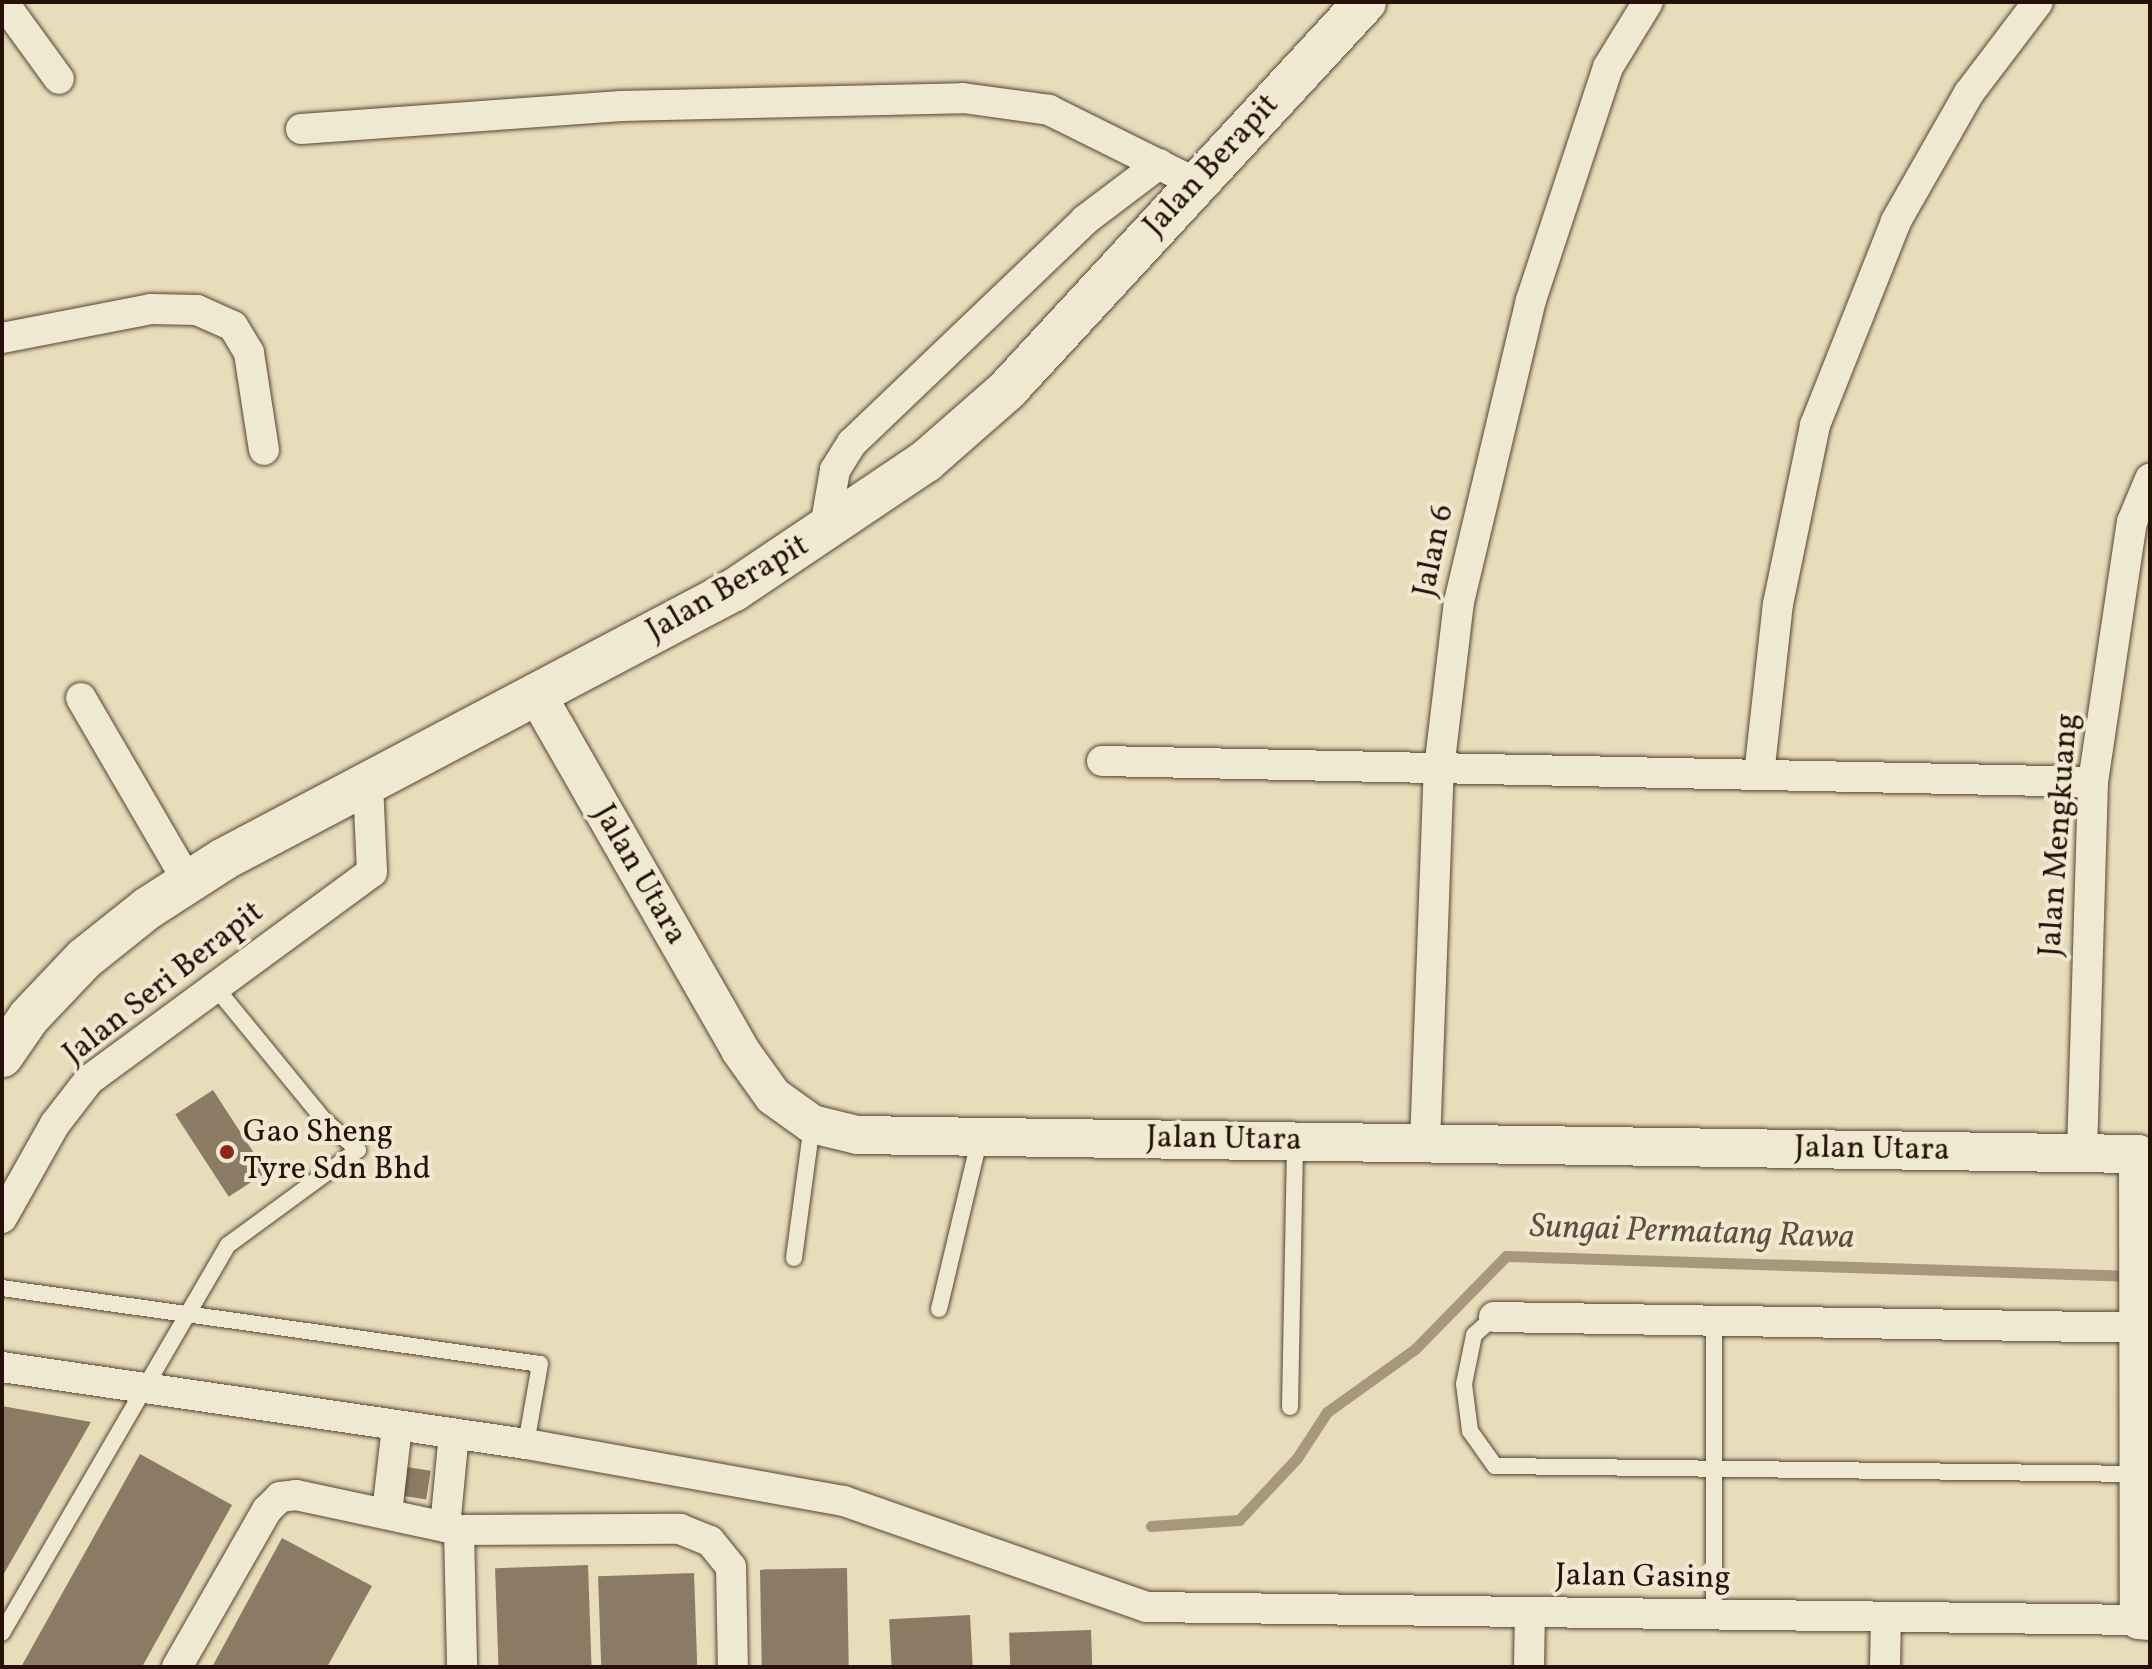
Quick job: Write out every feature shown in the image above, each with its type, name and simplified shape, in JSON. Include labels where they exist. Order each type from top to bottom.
[{"type":"main road","name":"Jalan Berapit","points":[[2,1056],[29,1017],[84,959],[188,882],[734,590],[824,533],[926,461],[1007,390],[1365,2]]},
{"type":"street","points":[[3,2],[59,79]]},
{"type":"street","name":"Jalan 6","points":[[1425,1144],[1439,769],[1459,602],[1531,300],[1608,67],[1648,2]]},
{"type":"street","points":[[1759,775],[1778,604],[1815,425],[1896,221],[1969,93],[2038,2]]},
{"type":"street","points":[[301,129],[621,106],[963,98],[1049,110],[1196,183]]},
{"type":"street","points":[[824,533],[835,470],[852,443],[1085,220],[1159,164]]},
{"type":"street","points":[[2,338],[151,309],[197,310],[233,326],[249,353],[264,450]]},
{"type":"street","name":"Jalan Mengkuang","points":[[2082,1153],[2093,782],[2132,522],[2150,479]]},
{"type":"street","name":"Jalan Utara","points":[[537,695],[740,1050],[773,1096],[812,1124],[857,1135],[2144,1154]]},
{"type":"street","points":[[81,698],[188,882]]},
{"type":"street","points":[[1102,761],[2093,782]]},
{"type":"street","name":"Jalan Seri Berapit","points":[[2,1218],[55,1124],[89,1080],[372,872],[368,784]]},
{"type":"street","points":[[2144,1154],[2138,1238],[2144,1328],[2144,1620]]},
{"type":"street","points":[[1494,1317],[2144,1328]]},
{"type":"street","name":"Jalan Gasing","points":[[2,1367],[526,1444],[844,1501],[1146,1607],[2144,1620]]},
{"type":"street","points":[[387,1513],[397,1426]]},
{"type":"street","points":[[454,1434],[452,1529],[462,1667]]},
{"type":"street","points":[[177,1667],[267,1510],[280,1497],[387,1513],[452,1529],[680,1529],[710,1541],[731,1567],[733,1667]]},
{"type":"street","points":[[1529,1667],[1530,1612]]},
{"type":"street","points":[[1885,1667],[1886,1617]]},
{"type":"lane","points":[[2,1633],[228,1245],[358,1150],[324,1120],[215,987]]},
{"type":"lane","points":[[794,1258],[812,1124]]},
{"type":"lane","points":[[939,1309],[980,1137]]},
{"type":"lane","points":[[1290,1407],[1295,1141]]},
{"type":"lane","points":[[2,1288],[540,1364],[526,1444]]},
{"type":"lane","points":[[1494,1317],[1474,1335],[1464,1384],[1470,1431],[1495,1466],[2144,1474]]},
{"type":"lane","points":[[1714,1320],[1714,1614]]},
{"type":"building","name":"Gao Sheng Tyre Sdn Bhd","points":[[213,1090],[266,1172],[229,1197],[175,1115]]},
{"type":"building","points":[[2,1406],[91,1422],[2,1577]]},
{"type":"building","points":[[140,1454],[232,1505],[142,1667],[21,1667]]},
{"type":"building","points":[[407,1467],[431,1471],[426,1499],[402,1496]]},
{"type":"building","points":[[282,1538],[372,1586],[327,1667],[212,1667]]},
{"type":"building","points":[[588,1565],[592,1667],[499,1667],[495,1568]]},
{"type":"building","points":[[847,1568],[849,1667],[762,1667],[760,1570]]},
{"type":"building","points":[[694,1573],[697,1667],[601,1667],[598,1576]]},
{"type":"building","points":[[970,1615],[973,1667],[892,1667],[889,1619]]},
{"type":"building","points":[[1091,1630],[1092,1667],[1010,1667],[1009,1633]]},
{"type":"waterway","name":"Sungai Permatang Rawa","points":[[1151,1526],[1239,1520],[1297,1458],[1327,1412],[1415,1349],[1506,1256],[2134,1276]]},
{"type":"place","name":"Gao Sheng Tyre Sdn Bhd","points":[[227,1152]]}]
